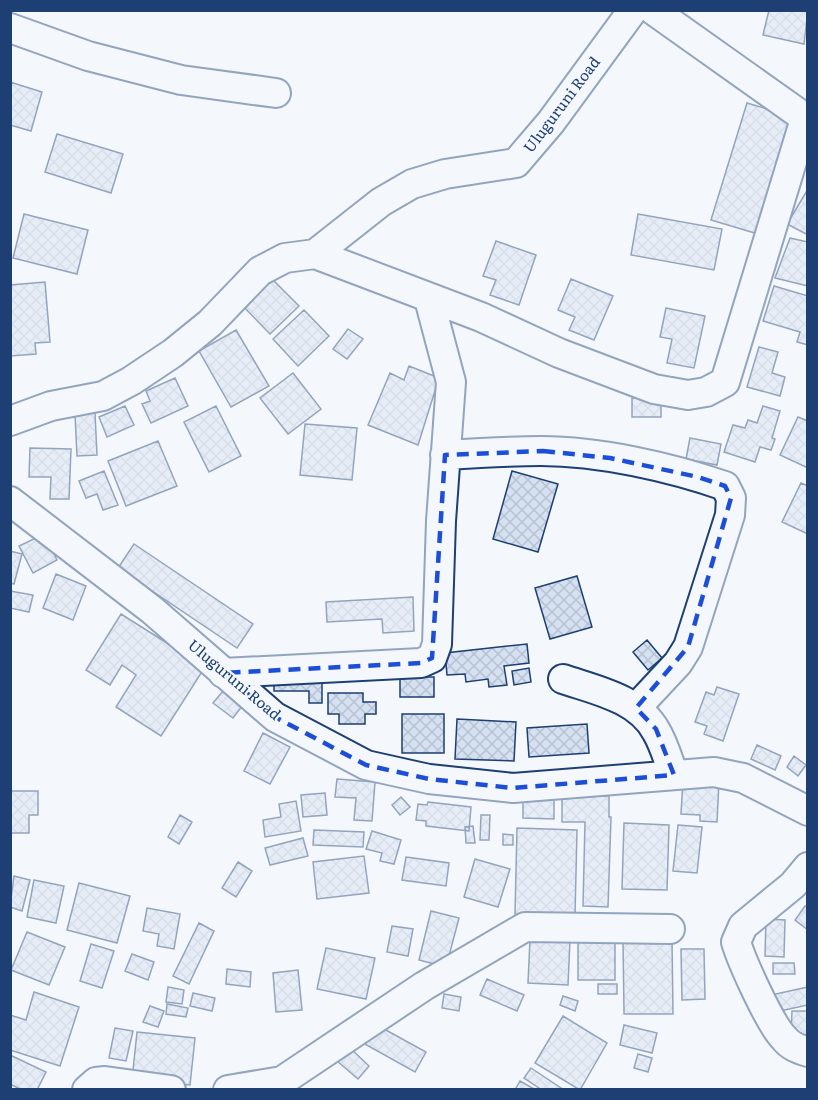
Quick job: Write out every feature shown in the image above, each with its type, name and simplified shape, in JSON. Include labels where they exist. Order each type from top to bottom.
[{"type":"street","name":"Uluguruni Road","points":[[10,421],[51,406],[103,396],[131,381],[173,353],[210,323],[242,288],[272,263],[315,254],[381,202],[412,184],[445,174],[516,163],[544,130],[633,10]]},
{"type":"street","points":[[315,254],[481,317],[560,353],[654,389],[688,395],[706,392],[725,382],[806,120],[653,10]]},
{"type":"street","points":[[10,28],[88,56],[180,80],[276,93]]},
{"type":"street","points":[[223,673],[421,663],[432,658],[437,644],[445,455],[451,382],[429,299]]},
{"type":"street","points":[[445,455],[543,451],[610,458],[698,477],[725,486],[731,498],[730,514],[688,647],[678,663],[636,708]]},
{"type":"street","name":"Uluguruni Road","points":[[10,501],[152,610],[275,717],[358,760],[429,779],[513,788],[674,775],[729,773],[807,811]]},
{"type":"street","points":[[562,679],[615,696],[636,708],[656,729],[674,775]]},
{"type":"street","points":[[807,867],[793,885],[743,926],[736,942],[742,960],[782,1037],[796,1048],[807,1052]]},
{"type":"street","points":[[228,1089],[282,1081],[424,986],[525,927],[670,929]]},
{"type":"street","points":[[87,1089],[96,1082],[105,1081],[171,1089]]},
{"type":"highlighted area","points":[[543,451],[610,458],[698,477],[725,486],[731,498],[688,647],[636,708],[656,729],[674,775],[513,788],[429,779],[366,765],[275,717],[223,673],[421,663],[432,658],[445,455]]},
{"type":"building","points":[[769,10],[808,10],[804,44],[763,35]]},
{"type":"building","points":[[10,82],[42,92],[31,131],[10,125]]},
{"type":"building","points":[[747,103],[794,117],[758,234],[711,220]]},
{"type":"building","points":[[57,134],[123,154],[111,193],[45,172]]},
{"type":"building","points":[[808,189],[808,235],[787,224]]},
{"type":"building","points":[[24,214],[88,230],[77,274],[13,258]]},
{"type":"building","points":[[638,214],[722,229],[714,270],[631,255]]},
{"type":"building","points":[[790,238],[808,242],[808,286],[775,278]]},
{"type":"building","points":[[496,241],[536,255],[519,305],[490,295],[496,280],[483,276]]},
{"type":"building","points":[[268,275],[299,306],[270,334],[240,303]]},
{"type":"building","points":[[571,279],[613,296],[594,340],[569,330],[575,317],[558,310]]},
{"type":"building","points":[[45,282],[50,342],[35,343],[36,354],[10,356],[10,285]]},
{"type":"building","points":[[774,286],[808,296],[808,345],[797,342],[800,332],[763,321]]},
{"type":"building","points":[[666,308],[705,316],[694,368],[667,363],[672,339],[660,337]]},
{"type":"building","points":[[304,310],[329,336],[298,366],[273,339]]},
{"type":"building","points":[[348,329],[363,339],[347,359],[333,349]]},
{"type":"building","points":[[236,330],[269,386],[231,407],[199,351]]},
{"type":"building","points":[[759,347],[778,352],[772,373],[785,377],[780,396],[747,387]]},
{"type":"building","points":[[409,366],[439,378],[418,445],[368,425],[390,373],[404,380]]},
{"type":"building","points":[[293,373],[321,409],[288,434],[260,398]]},
{"type":"building","points":[[175,378],[188,406],[151,423],[142,404],[150,401],[146,391]]},
{"type":"building","points":[[632,398],[661,398],[661,417],[632,417]]},
{"type":"building","points":[[125,406],[134,425],[107,437],[99,417]]},
{"type":"building","points":[[216,406],[241,456],[209,472],[184,422]]},
{"type":"building","points":[[763,406],[780,411],[771,450],[760,447],[755,462],[724,452],[733,425],[745,428],[748,420],[757,423]]},
{"type":"building","points":[[95,413],[97,455],[77,456],[75,414]]},
{"type":"building","points":[[798,417],[808,421],[808,468],[780,455]]},
{"type":"building","points":[[305,424],[357,428],[352,480],[300,475]]},
{"type":"building","points":[[690,438],[721,444],[717,465],[686,459]]},
{"type":"building","points":[[158,441],[177,486],[126,506],[108,461]]},
{"type":"building","points":[[30,448],[71,449],[69,499],[50,499],[51,477],[29,477]]},
{"type":"building","points":[[104,471],[118,505],[103,510],[97,494],[86,498],[79,481]]},
{"type":"building","points":[[512,471],[558,484],[538,552],[493,539]]},
{"type":"building","points":[[801,483],[808,486],[808,534],[782,522]]},
{"type":"building","points":[[44,534],[57,560],[33,573],[19,546]]},
{"type":"building","points":[[134,544],[253,624],[237,648],[118,568]]},
{"type":"building","points":[[10,551],[22,554],[14,584],[10,583]]},
{"type":"building","points":[[56,574],[86,586],[73,620],[43,608]]},
{"type":"building","points":[[577,576],[592,627],[550,639],[535,588]]},
{"type":"building","points":[[10,591],[33,595],[29,612],[10,608]]},
{"type":"building","points":[[413,597],[414,631],[383,633],[382,619],[327,622],[326,602]]},
{"type":"building","points":[[121,614],[205,667],[161,736],[116,707],[136,675],[122,665],[110,685],[86,670]]},
{"type":"building","points":[[647,640],[662,658],[648,670],[633,652]]},
{"type":"building","points":[[527,644],[529,663],[504,666],[507,685],[489,687],[488,679],[466,682],[465,674],[447,675],[445,653]]},
{"type":"building","points":[[529,668],[531,682],[514,685],[512,671]]},
{"type":"building","points":[[274,671],[322,671],[322,703],[309,703],[309,691],[274,691]]},
{"type":"building","points":[[400,677],[434,677],[434,697],[400,697]]},
{"type":"building","points":[[717,687],[739,694],[723,741],[704,734],[707,726],[695,722],[706,692],[714,695]]},
{"type":"building","points":[[224,690],[243,705],[233,718],[213,703]]},
{"type":"building","points":[[328,693],[363,693],[363,702],[376,702],[376,714],[365,714],[365,724],[339,724],[339,714],[328,714]]},
{"type":"building","points":[[402,714],[444,714],[444,753],[402,753]]},
{"type":"building","points":[[457,719],[516,722],[514,761],[455,759]]},
{"type":"building","points":[[587,724],[589,753],[529,757],[527,728]]},
{"type":"building","points":[[263,733],[290,747],[270,784],[244,771]]},
{"type":"building","points":[[757,745],[781,756],[775,770],[751,759]]},
{"type":"building","points":[[794,756],[806,765],[798,776],[787,767]]},
{"type":"building","points":[[337,779],[375,782],[372,821],[354,820],[356,798],[335,797]]},
{"type":"building","points":[[683,780],[719,782],[717,822],[700,821],[700,815],[681,814]]},
{"type":"building","points":[[10,791],[38,791],[38,815],[29,815],[29,833],[10,833]]},
{"type":"building","points":[[325,793],[327,815],[303,817],[301,795]]},
{"type":"building","points":[[523,794],[554,794],[554,819],[523,818]]},
{"type":"building","points":[[562,796],[609,796],[609,817],[611,817],[608,907],[583,906],[585,822],[562,822]]},
{"type":"building","points":[[401,797],[410,807],[400,815],[392,805]]},
{"type":"building","points":[[296,801],[301,831],[265,837],[263,820],[281,817],[279,804]]},
{"type":"building","points":[[428,802],[471,807],[469,831],[426,826],[426,821],[416,820],[418,804],[427,805]]},
{"type":"building","points":[[180,815],[192,822],[179,844],[168,837]]},
{"type":"building","points":[[481,815],[490,815],[489,840],[480,840]]},
{"type":"building","points":[[624,823],[669,825],[667,890],[622,889]]},
{"type":"building","points":[[678,825],[702,827],[697,873],[673,871]]},
{"type":"building","points":[[473,826],[475,843],[466,843],[465,827]]},
{"type":"building","points":[[517,828],[577,830],[575,916],[515,914]]},
{"type":"building","points":[[314,830],[364,832],[363,847],[313,845]]},
{"type":"building","points":[[372,831],[401,840],[394,864],[380,861],[382,853],[366,849]]},
{"type":"building","points":[[503,834],[513,835],[513,845],[503,845]]},
{"type":"building","points":[[303,838],[308,856],[270,865],[265,848]]},
{"type":"building","points":[[364,856],[369,893],[317,899],[313,862]]},
{"type":"building","points":[[406,857],[449,863],[446,886],[402,880]]},
{"type":"building","points":[[475,859],[510,869],[498,907],[464,897]]},
{"type":"building","points":[[238,862],[252,871],[236,897],[222,888]]},
{"type":"building","points":[[14,876],[30,880],[22,911],[10,907]]},
{"type":"building","points":[[34,880],[64,886],[56,923],[27,917]]},
{"type":"building","points":[[79,883],[130,896],[117,943],[67,930]]},
{"type":"building","points":[[805,906],[808,908],[808,930],[795,920]]},
{"type":"building","points":[[147,908],[180,914],[174,949],[157,946],[159,934],[143,931]]},
{"type":"building","points":[[431,911],[459,918],[446,967],[419,960]]},
{"type":"building","points":[[766,919],[785,920],[784,957],[765,956]]},
{"type":"building","points":[[199,923],[214,931],[189,984],[173,976]]},
{"type":"building","points":[[392,926],[413,929],[408,956],[387,952]]},
{"type":"building","points":[[27,932],[65,947],[49,985],[11,970]]},
{"type":"building","points":[[578,933],[615,933],[615,980],[578,980]]},
{"type":"building","points":[[530,939],[570,940],[568,985],[528,983]]},
{"type":"building","points":[[623,939],[672,939],[673,1014],[624,1014]]},
{"type":"building","points":[[91,944],[114,951],[102,988],[80,981]]},
{"type":"building","points":[[326,948],[375,958],[366,999],[317,989]]},
{"type":"building","points":[[681,949],[704,949],[705,999],[682,1000]]},
{"type":"building","points":[[132,954],[154,962],[148,980],[125,971]]},
{"type":"building","points":[[773,963],[794,963],[795,974],[773,974]]},
{"type":"building","points":[[227,969],[251,972],[250,987],[226,984]]},
{"type":"building","points":[[298,970],[302,1010],[276,1012],[273,973]]},
{"type":"building","points":[[487,979],[524,995],[517,1011],[480,995]]},
{"type":"building","points":[[598,984],[617,984],[617,994],[598,994]]},
{"type":"building","points":[[168,987],[184,990],[182,1004],[166,1002]]},
{"type":"building","points":[[808,987],[808,1005],[775,1012],[771,995]]},
{"type":"building","points":[[34,992],[79,1007],[60,1066],[10,1050],[10,1015],[26,1020]]},
{"type":"building","points":[[193,993],[215,998],[212,1011],[190,1006]]},
{"type":"building","points":[[444,994],[461,997],[459,1011],[442,1008]]},
{"type":"building","points":[[563,996],[578,1001],[575,1011],[560,1005]]},
{"type":"building","points":[[167,1004],[188,1008],[186,1017],[166,1014]]},
{"type":"building","points":[[150,1006],[164,1011],[158,1027],[143,1022]]},
{"type":"building","points":[[792,1011],[808,1011],[808,1035],[791,1034]]},
{"type":"building","points":[[563,1016],[607,1043],[580,1090],[535,1063]]},
{"type":"building","points":[[375,1024],[426,1052],[415,1072],[363,1043]]},
{"type":"building","points":[[624,1025],[657,1033],[652,1053],[620,1045]]},
{"type":"building","points":[[115,1028],[133,1031],[126,1061],[109,1058]]},
{"type":"building","points":[[137,1032],[195,1038],[190,1085],[132,1080]]},
{"type":"building","points":[[349,1047],[369,1066],[358,1079],[337,1061]]},
{"type":"building","points":[[638,1054],[652,1058],[648,1072],[634,1068]]},
{"type":"building","points":[[10,1055],[46,1072],[37,1090],[22,1090],[10,1084]]},
{"type":"building","points":[[531,1068],[564,1090],[542,1090],[524,1078]]},
{"type":"building","points":[[520,1081],[534,1089],[534,1090],[515,1090]]}]
